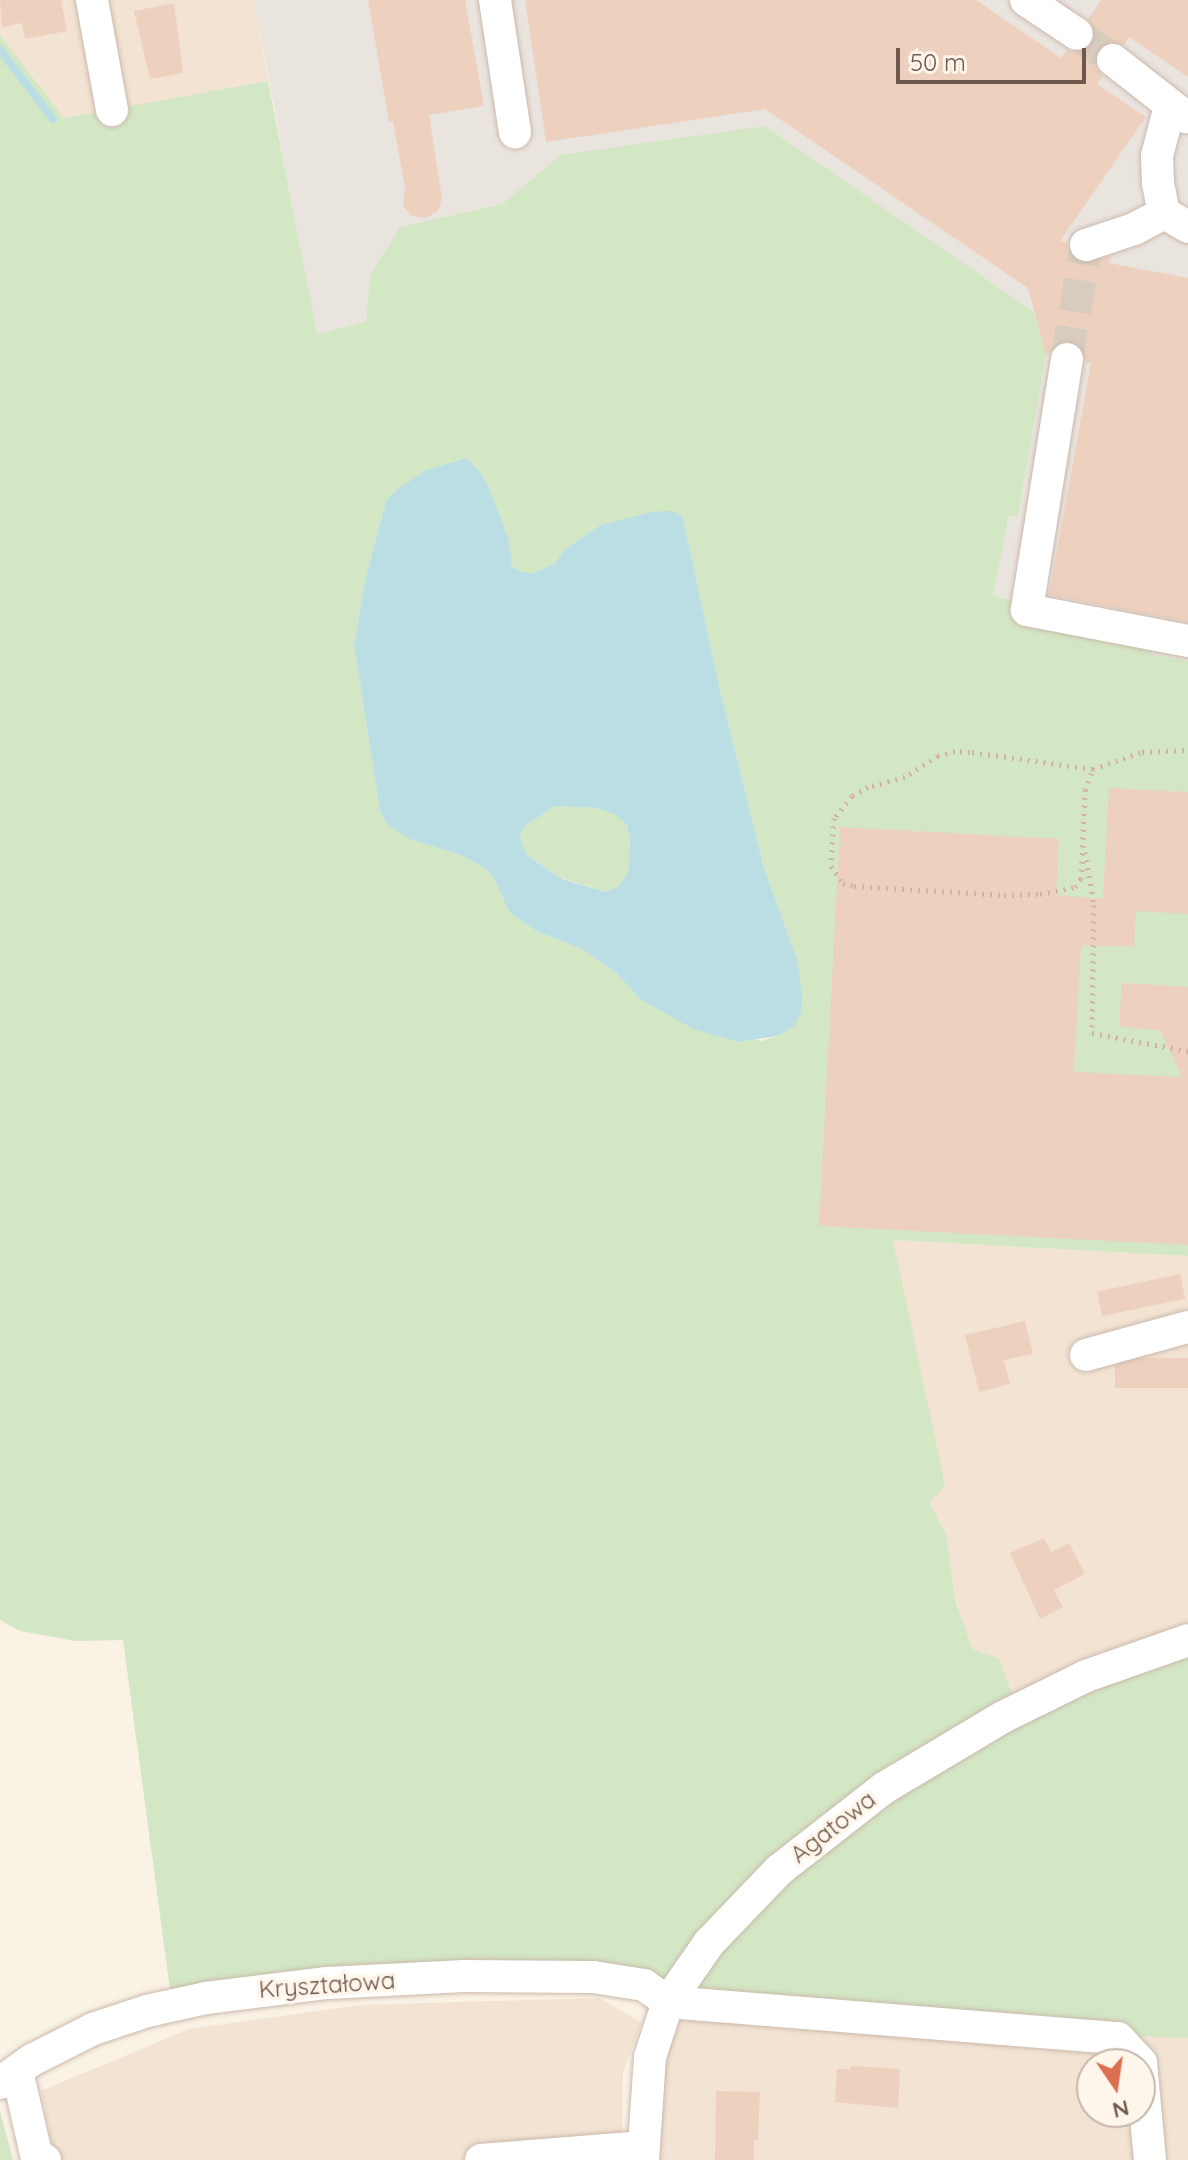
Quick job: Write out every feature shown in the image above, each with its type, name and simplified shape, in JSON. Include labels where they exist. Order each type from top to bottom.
[{"type":"street","points":[[92,0],[112,110]]},
{"type":"street","points":[[495,0],[515,133]]},
{"type":"street","points":[[1026,0],[1077,34]]},
{"type":"street","points":[[1086,245],[1134,229],[1176,220],[1157,156],[1179,112],[1113,60]]},
{"type":"street","points":[[1067,359],[1027,610],[1188,641]]},
{"type":"street","points":[[1086,1355],[1188,1327]]},
{"type":"street","name":"Agatowa","points":[[643,2154],[650,2057],[668,2002],[709,1943],[768,1880],[884,1788],[1003,1717],[1086,1676],[1188,1640]]},
{"type":"street","name":"Kryształowa","points":[[8,2077],[68,2040],[119,2019],[172,2004],[261,1989],[464,1976],[593,1977],[644,1985],[668,2002]]},
{"type":"street","points":[[668,2002],[1118,2038],[1141,2063],[1150,2160]]},
{"type":"street","points":[[8,2077],[36,2154],[45,2160]]},
{"type":"street","points":[[481,2160],[643,2154]]},
{"type":"path","points":[[1093,769],[1085,790],[1079,884],[1040,894],[854,886],[839,880],[830,858],[834,818],[852,796],[868,787],[905,777],[946,753],[970,752],[1093,769],[1142,752],[1188,750]]},
{"type":"path","points":[[1083,843],[1094,905],[1092,1033],[1188,1051]]},
{"type":"shaded area","points":[[0,0],[254,0],[268,81],[64,119],[0,35]]},
{"type":"shaded area","points":[[254,0],[1188,0],[1188,661],[1153,655],[1008,616],[993,597],[1009,516],[1018,517],[1046,356],[1034,312],[560,155],[502,204],[400,227],[370,275],[367,321],[316,334]]},
{"type":"shaded area","points":[[892,1240],[1188,1256],[1188,1640],[1017,1710],[973,1651],[955,1601],[947,1536],[930,1503]]},
{"type":"shaded area","points":[[599,1998],[642,2023],[623,2072],[622,2160],[43,2160],[53,2152],[41,2091],[189,2029],[360,2005]]},
{"type":"shaded area","points":[[668,2002],[1102,2035],[1188,2038],[1188,2160],[643,2160]]},
{"type":"green space","points":[[0,35],[64,118],[268,81],[317,334],[366,321],[370,275],[400,227],[502,204],[560,155],[765,126],[1034,312],[1046,356],[1018,517],[1009,516],[993,596],[1011,600],[1009,616],[1147,640],[1153,655],[1188,661],[1188,1256],[893,1240],[945,1485],[930,1503],[947,1536],[955,1601],[973,1650],[999,1658],[1017,1709],[1188,1640],[1188,2038],[1102,2035],[621,1980],[172,2004],[123,1640],[76,1641],[20,1631],[0,1620]],"holes":[[[466,458],[479,470],[509,540],[512,566],[522,572],[533,573],[554,564],[564,550],[600,525],[683,517],[718,681],[764,868],[797,959],[794,1026],[778,1036],[761,1041],[640,999],[616,973],[582,949],[536,931],[509,912],[494,878],[484,868],[463,856],[408,838],[386,823],[380,811],[354,645],[366,576],[386,501],[396,490],[426,470]]]},
{"type":"green space","points":[[555,806],[597,808],[615,813],[626,824],[630,837],[628,872],[619,886],[606,892],[561,878],[527,855],[520,837],[525,826]]},
{"type":"green space","points":[[0,2110],[3,2122],[13,2160],[0,2160]]},
{"type":"water","points":[[466,458],[479,470],[509,540],[512,566],[522,572],[533,573],[554,564],[564,550],[600,525],[651,512],[674,511],[683,517],[718,681],[764,868],[797,959],[802,994],[801,1013],[794,1026],[778,1036],[738,1042],[693,1029],[640,999],[616,973],[582,949],[536,931],[509,912],[494,878],[484,868],[463,856],[407,838],[386,823],[380,811],[354,645],[366,576],[386,501],[396,490],[426,470]],"holes":[[[555,806],[597,808],[615,814],[626,824],[630,837],[628,872],[619,886],[606,892],[562,879],[527,855],[520,837],[525,826]]]},
{"type":"building","points":[[0,0],[61,0],[67,31],[25,39],[22,23],[2,27]]},
{"type":"building","points":[[368,0],[465,0],[484,106],[429,115],[442,198],[438,211],[426,218],[412,216],[403,206],[405,188],[393,121],[389,122]]},
{"type":"building","points":[[525,0],[976,0],[1061,58],[1067,50],[1077,53],[1092,45],[1096,34],[1088,19],[1101,0],[1188,0],[1188,77],[1129,37],[1124,45],[1107,42],[1098,49],[1095,66],[1102,76],[1097,84],[1146,117],[1060,241],[1067,242],[1068,252],[1081,263],[1111,257],[1109,263],[1188,278],[1188,622],[1049,595],[1091,363],[1086,363],[1080,345],[1071,340],[1060,342],[1046,356],[1028,288],[765,109],[546,142]]},
{"type":"building","points":[[174,3],[183,73],[150,79],[134,11]]},
{"type":"building","points":[[1109,788],[1188,792],[1188,914],[1136,911],[1134,947],[1081,945],[1074,1072],[1182,1077],[1160,1030],[1120,1027],[1120,1009],[1122,983],[1188,987],[1188,1245],[819,1226],[840,827],[1059,839],[1056,895],[1103,899]]},
{"type":"building","points":[[1180,1274],[1185,1298],[1102,1316],[1097,1292]]},
{"type":"building","points":[[1025,1321],[1033,1354],[1004,1360],[1010,1384],[979,1392],[965,1335]]},
{"type":"building","points":[[1115,1358],[1188,1358],[1188,1388],[1115,1388]]},
{"type":"building","points":[[1044,1538],[1051,1552],[1069,1543],[1085,1574],[1054,1590],[1063,1607],[1040,1619],[1010,1553]]},
{"type":"building","points":[[851,2066],[900,2069],[898,2108],[835,2102],[837,2069],[851,2069]]},
{"type":"building","points":[[716,2091],[760,2092],[754,2160],[715,2160]]},
{"type":"waterway","points":[[0,50],[53,119]]},
{"type":"tunnel","points":[[1077,34],[1113,60]]},
{"type":"tunnel","points":[[1067,359],[1086,245]]}]
